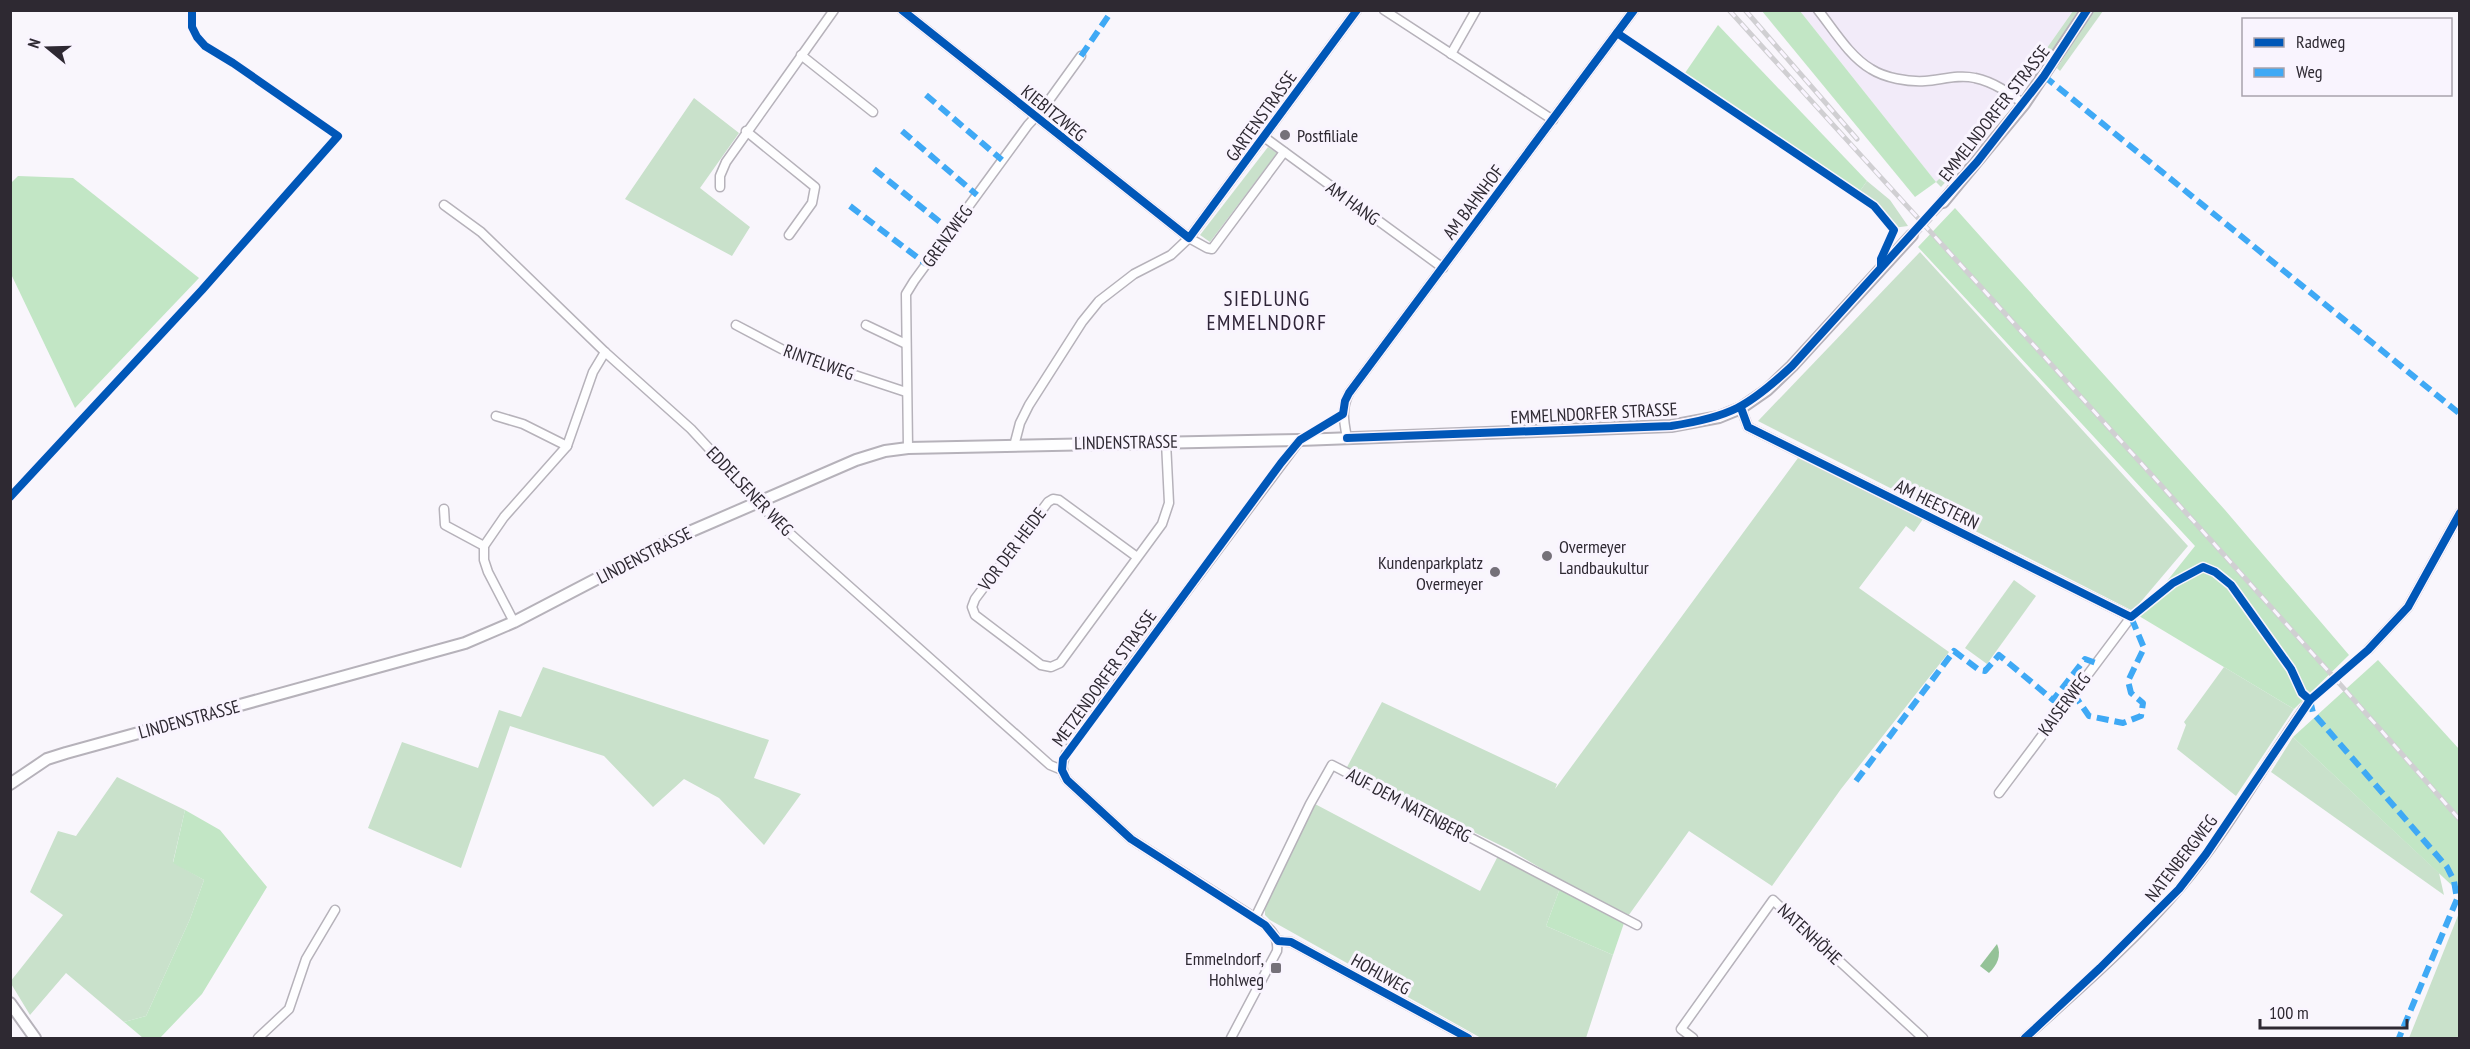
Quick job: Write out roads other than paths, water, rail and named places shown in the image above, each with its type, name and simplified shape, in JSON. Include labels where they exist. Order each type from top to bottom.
[{"type":"street","points":[[720,187],[720,176],[726,162],[834,10]]},
{"type":"street","name":"KIEBITZWEG","points":[[902,10],[1189,238]]},
{"type":"street","name":"GARTENSTRASSE","points":[[1014,446],[1020,423],[1029,405],[1082,322],[1099,301],[1134,274],[1171,255],[1189,238],[1357,10]]},
{"type":"street","points":[[1451,54],[1476,10]]},
{"type":"street","name":"AM BAHNHOF","points":[[1347,438],[1343,414],[1349,393],[1634,10]]},
{"type":"street","points":[[1818,10],[1851,52],[1871,70],[1896,78],[1924,81],[1973,77],[1992,83],[2024,104]]},
{"type":"street","name":"EMMELNDORFER STRASSE","points":[[1943,202],[2024,104],[2087,10]]},
{"type":"street","points":[[1386,11],[1553,120]]},
{"type":"street","points":[[801,55],[873,111]]},
{"type":"street","name":"GRENZWEG","points":[[908,448],[906,294],[1081,56]]},
{"type":"street","points":[[746,131],[814,187],[812,203],[789,235]]},
{"type":"street","name":"AM HANG","points":[[1264,137],[1443,268]]},
{"type":"street","points":[[1189,238],[1212,249],[1284,152]]},
{"type":"street","name":"EDDELSENER WEG","points":[[444,205],[481,232],[604,352],[691,429],[757,502],[1050,765],[1062,770]]},
{"type":"street","name":"EMMELNDORFER STRASSE","points":[[1300,440],[1671,426],[1719,417],[1741,408],[1767,390],[1792,366],[1912,235]]},
{"type":"street","name":"RINTELWEG","points":[[736,325],[790,354],[906,392]]},
{"type":"street","points":[[866,325],[906,344]]},
{"type":"street","points":[[514,622],[488,572],[484,546],[504,517],[567,446],[593,372],[604,352]]},
{"type":"street","name":"AM HEESTERN","points":[[1741,408],[1748,427],[2132,617]]},
{"type":"street","points":[[496,416],[523,424],[567,446]]},
{"type":"street","name":"LINDENSTRASSE","points":[[10,784],[47,759],[66,753],[465,643],[514,622],[673,539],[863,457],[908,448],[1083,442],[1300,440]]},
{"type":"street","name":"METZENDORFER STRASSE","points":[[1278,941],[1273,932],[1255,918],[1131,839],[1067,780],[1062,770],[1063,759],[1068,750],[1300,440]]},
{"type":"street","name":"VOR DER HEIDE","points":[[1137,557],[1059,500],[1053,499],[1048,502],[975,598],[972,607],[975,615],[1041,665],[1052,667],[1060,663],[1162,524],[1168,502],[1166,442]]},
{"type":"street","points":[[444,509],[446,525],[484,546]]},
{"type":"street","points":[[2368,650],[2408,607],[2460,513]]},
{"type":"street","name":"KAISERWEG","points":[[1999,793],[2132,617]]},
{"type":"street","name":"NATENBERGWEG","points":[[2025,1038],[2180,889],[2310,700]]},
{"type":"street","name":"AUF DEM NATENBERG","points":[[1255,918],[1310,804],[1332,765],[1637,925]]},
{"type":"street","name":"NATENHÖHE","points":[[1693,1038],[1681,1029],[1773,900],[1923,1038]]},
{"type":"street","points":[[258,1038],[289,1009],[306,959],[335,910]]},
{"type":"street","points":[[1232,1038],[1271,965],[1278,941]]},
{"type":"street","name":"HOHLWEG","points":[[1278,941],[1291,942],[1468,1038]]},
{"type":"street","points":[[10,1003],[35,1038]]},
{"type":"tunnel","points":[[1912,235],[1943,202]]},
{"type":"tunnel","points":[[2310,700],[2368,650]]},
{"type":"railway","points":[[1729,10],[2188,514],[2460,820]]},
{"type":"railway","points":[[1745,10],[1857,139]]},
{"type":"place","name":"Postfiliale","points":[[1285,135]]},
{"type":"place","name":"Overmeyer Landbaukultur","points":[[1547,556]]},
{"type":"place","name":"Kundenparkplatz Overmeyer","points":[[1495,572]]},
{"type":"place","name":"Emmelndorf, Hohlweg","points":[[1276,968]]},
{"type":"district","name":"SIEDLUNG EMMELNDORF","points":[[1267,310]]}]
